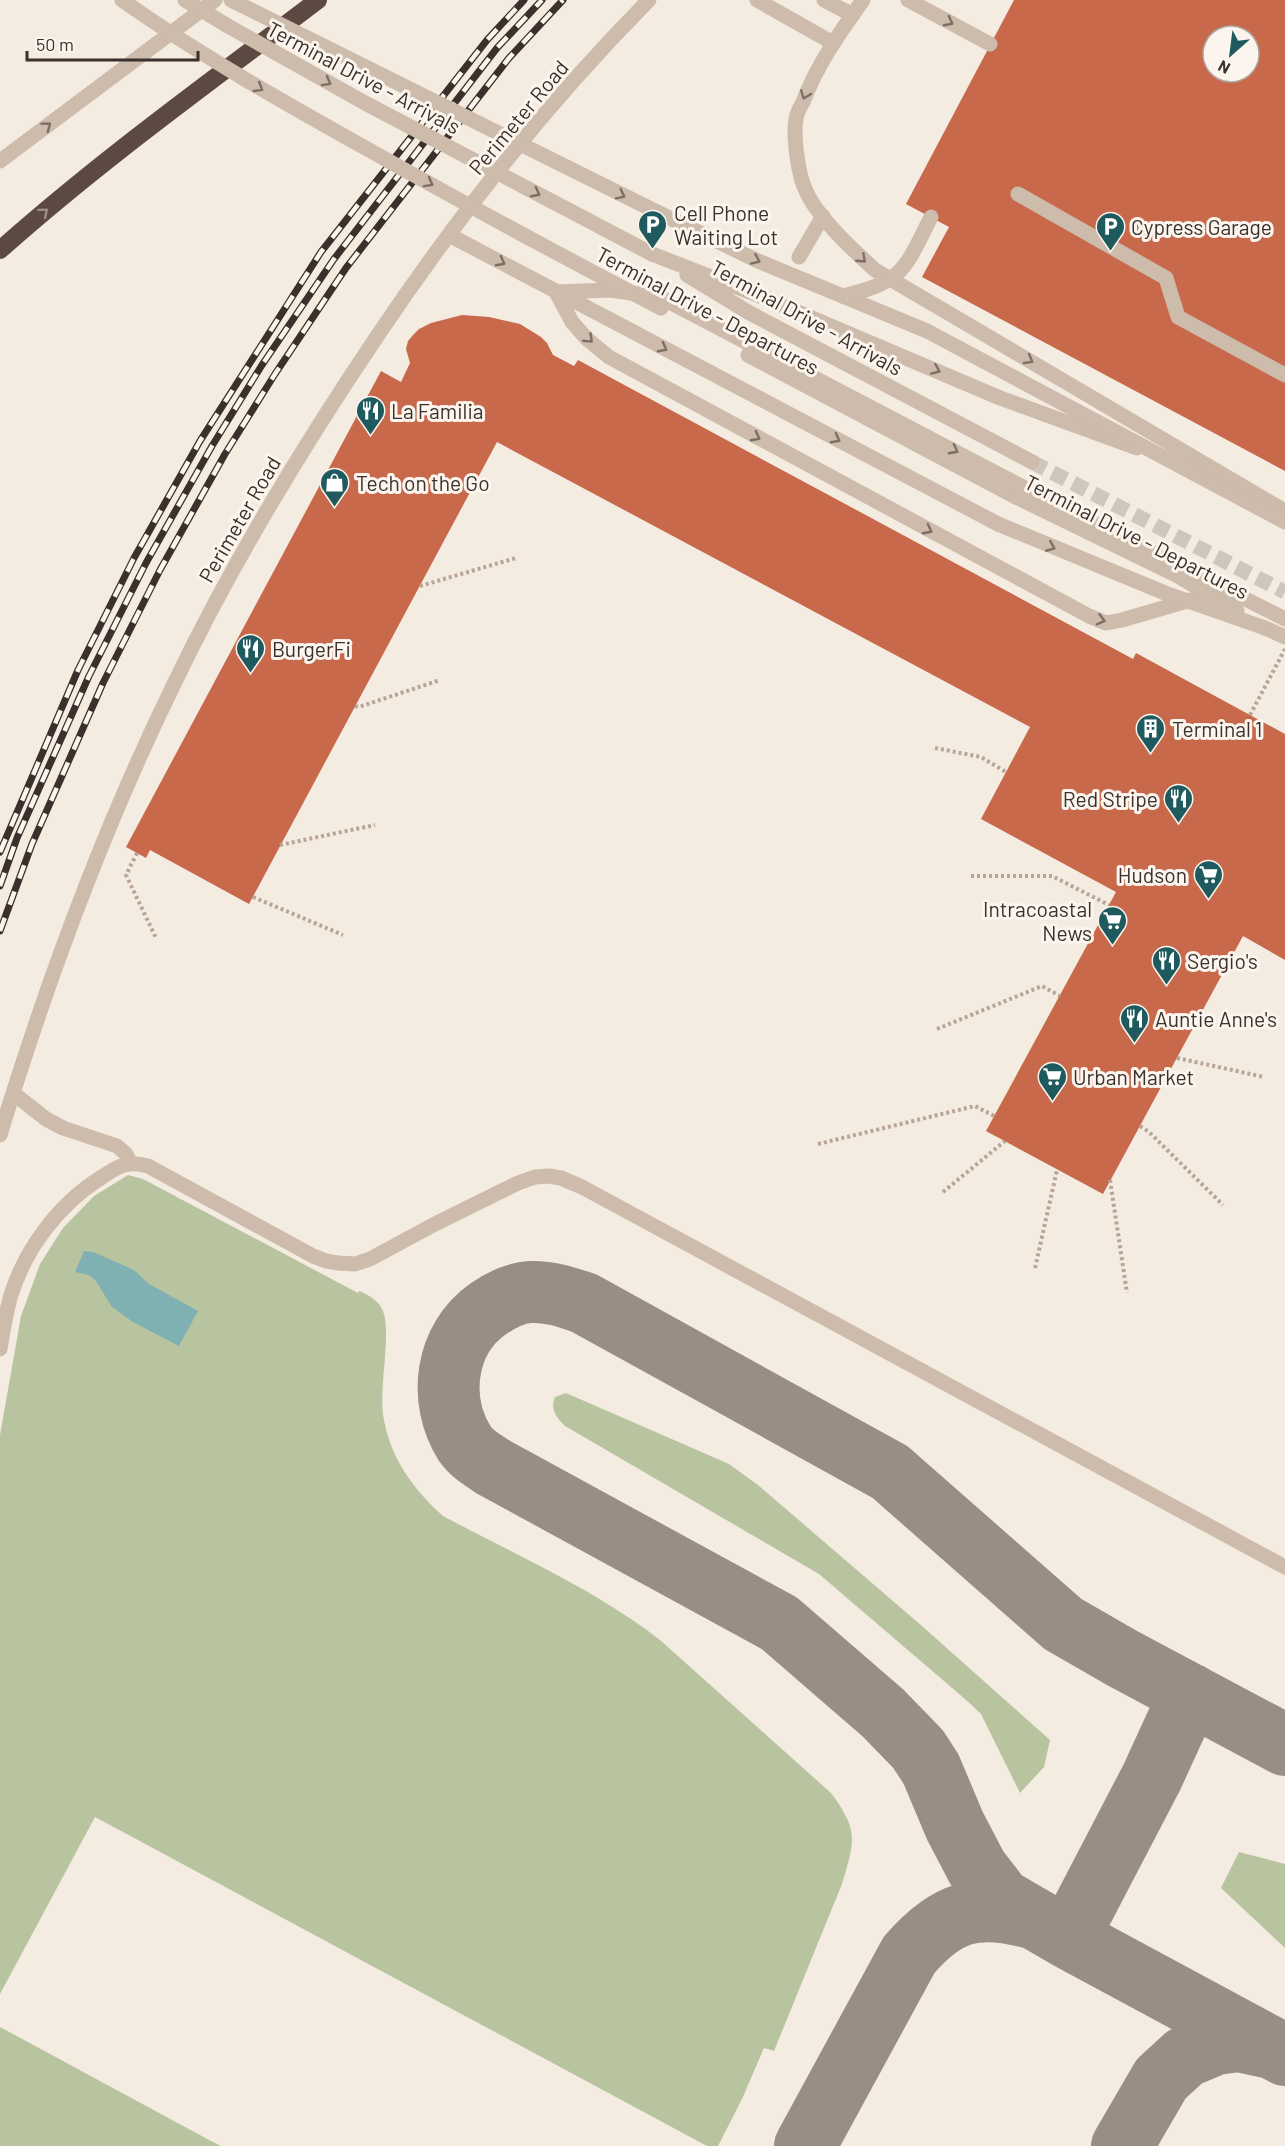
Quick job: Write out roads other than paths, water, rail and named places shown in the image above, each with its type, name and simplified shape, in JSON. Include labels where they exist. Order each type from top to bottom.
[{"type":"highway","points":[[0,250],[86,176],[318,0]]},
{"type":"street","name":"Terminal Drive - Departures","points":[[122,0],[205,56],[266,92],[542,246],[1016,497],[1178,576],[1265,628],[1285,637]]},
{"type":"street","name":"Terminal Drive - Arrivals","points":[[185,0],[326,81],[652,254],[748,312],[1032,462]]},
{"type":"street","points":[[0,161],[215,0]]},
{"type":"street","points":[[231,0],[590,180],[758,261],[927,331],[1285,522]]},
{"type":"street","name":"Perimeter Road","points":[[0,1135],[58,959],[120,802],[175,681],[246,548],[320,423],[408,291],[449,235],[537,124],[649,0]]},
{"type":"street","points":[[757,0],[833,43]]},
{"type":"street","points":[[824,0],[853,15]]},
{"type":"street","points":[[863,0],[833,43],[810,83],[796,119],[797,162],[806,192],[823,216],[849,246],[875,270],[1285,511]]},
{"type":"street","points":[[908,0],[990,44]]},
{"type":"street","points":[[1018,194],[1166,278],[1178,317],[1285,375]]},
{"type":"street","points":[[799,257],[823,216]]},
{"type":"street","points":[[842,296],[875,288],[893,278],[909,262],[931,218]]},
{"type":"street","points":[[449,235],[998,524],[1165,593],[1265,628]]},
{"type":"street","points":[[652,254],[843,331],[1000,398],[1107,438],[1231,478]]},
{"type":"street","points":[[556,292],[610,290],[660,297],[1017,484],[1285,619]]},
{"type":"street","points":[[556,292],[572,322],[587,339],[609,357],[1089,616],[1106,623],[1122,620],[1227,589]]},
{"type":"street","points":[[13,1093],[46,1119],[63,1128],[117,1146],[126,1154],[130,1162]]},
{"type":"street","points":[[0,1349],[11,1295],[25,1262],[50,1223],[81,1190],[115,1168],[130,1162],[148,1166],[313,1256],[326,1261],[355,1264],[370,1259],[518,1183],[536,1177],[561,1178],[582,1187],[1285,1567]]},
{"type":"water","points":[[84,1251],[93,1252],[134,1270],[149,1284],[198,1311],[179,1346],[133,1322],[112,1307],[96,1281],[89,1275],[75,1272]]},
{"type":"tunnel","points":[[1032,462],[1285,592]]},
{"type":"railway","points":[[0,852],[78,670],[134,558],[200,441],[321,252],[487,40],[524,0]]},
{"type":"railway","points":[[0,886],[17,838],[89,676],[146,563],[212,446],[262,365],[334,259],[497,48],[542,0]]},
{"type":"railway","points":[[0,931],[32,844],[103,683],[160,570],[225,454],[346,268],[509,58],[563,0]]},
{"type":"place","name":"Cell Phone Waiting Lot","points":[[653,250]]},
{"type":"place","name":"Cypress Garage","points":[[1110,252]]},
{"type":"place","name":"La Familia","points":[[370,436]]},
{"type":"place","name":"Tech on the Go","points":[[335,508]]},
{"type":"place","name":"BurgerFi","points":[[251,674]]},
{"type":"place","name":"Terminal 1","points":[[1151,754]]},
{"type":"place","name":"Red Stripe","points":[[1179,824]]},
{"type":"place","name":"Hudson","points":[[1208,900]]},
{"type":"place","name":"Intracoastal News","points":[[1113,946]]},
{"type":"place","name":"Sergio's","points":[[1166,986]]},
{"type":"place","name":"Auntie Anne's","points":[[1134,1044]]},
{"type":"place","name":"Urban Market","points":[[1052,1102]]}]
